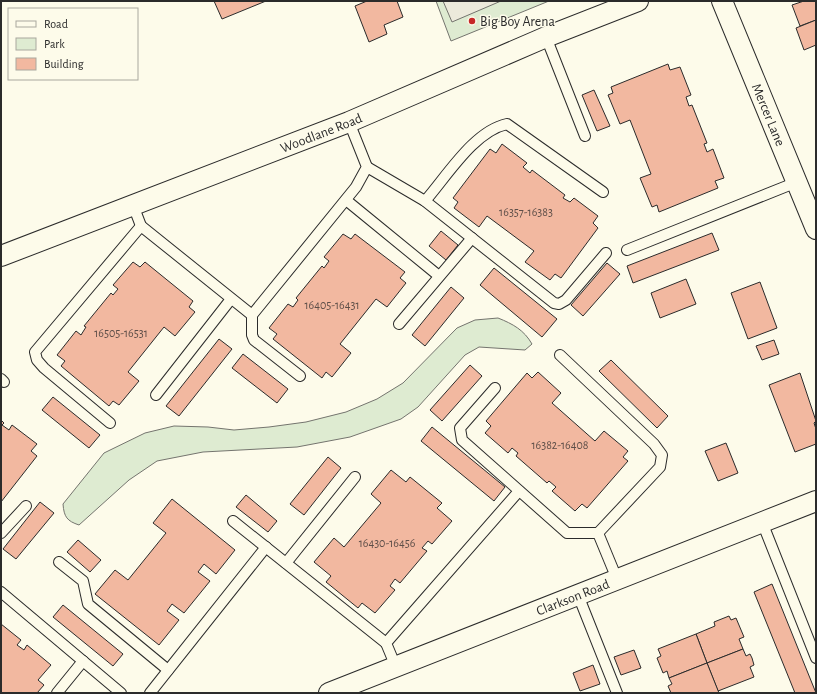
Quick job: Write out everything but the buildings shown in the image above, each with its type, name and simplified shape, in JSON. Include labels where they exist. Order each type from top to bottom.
[{"type":"street","name":"Woodlane Road","points":[[1,256],[349,122],[546,37],[638,1]]},
{"type":"street","name":"Mercer Lane","points":[[722,1],[798,182],[816,229]]},
{"type":"street","name":"Clarkson Road","points":[[329,693],[816,501]]},
{"type":"lane","points":[[546,37],[585,136]]},
{"type":"lane","points":[[349,122],[367,167],[425,201],[550,301],[559,304],[566,300],[606,253]]},
{"type":"lane","points":[[425,201],[475,142],[487,132],[498,126],[507,124],[603,192]]},
{"type":"lane","points":[[300,376],[254,340],[252,335],[252,315],[346,200],[356,187],[367,167]]},
{"type":"lane","points":[[627,250],[798,182]]},
{"type":"lane","points":[[346,200],[439,276]]},
{"type":"lane","points":[[133,205],[141,226],[252,315]]},
{"type":"lane","points":[[110,423],[44,368],[38,360],[35,352],[141,226]]},
{"type":"lane","points":[[399,324],[472,238]]},
{"type":"lane","points":[[156,395],[232,299]]},
{"type":"lane","points":[[495,388],[460,428],[460,436],[462,440],[567,533],[598,534],[660,467],[662,455],[654,444],[560,356]]},
{"type":"lane","points":[[286,563],[355,477]]},
{"type":"lane","points":[[386,643],[520,491]]},
{"type":"lane","points":[[1,533],[26,506]]},
{"type":"lane","points":[[233,521],[386,643],[396,667]]},
{"type":"lane","points":[[762,522],[816,658]]},
{"type":"lane","points":[[598,534],[617,579]]},
{"type":"lane","points":[[150,693],[266,547]]},
{"type":"lane","points":[[60,562],[83,581],[88,604],[168,670]]},
{"type":"lane","points":[[1,592],[121,693]]},
{"type":"lane","points":[[578,595],[617,693]]},
{"type":"lane","points":[[57,693],[83,661]]},
{"type":"green space","name":"Big Boy Arena","points":[[436,1],[549,1],[451,41]]},
{"type":"green space","points":[[498,318],[518,328],[532,344],[525,350],[479,347],[465,355],[418,407],[401,419],[350,437],[297,447],[203,452],[157,461],[129,480],[79,525],[69,520],[65,515],[63,504],[104,453],[145,433],[174,426],[208,427],[234,430],[269,427],[306,422],[346,412],[377,399],[403,383],[457,328],[475,320]]},
{"type":"shaded area","points":[[443,1],[501,1],[452,22]]},
{"type":"place","name":"Big Boy Arena","points":[[472,21]]}]
